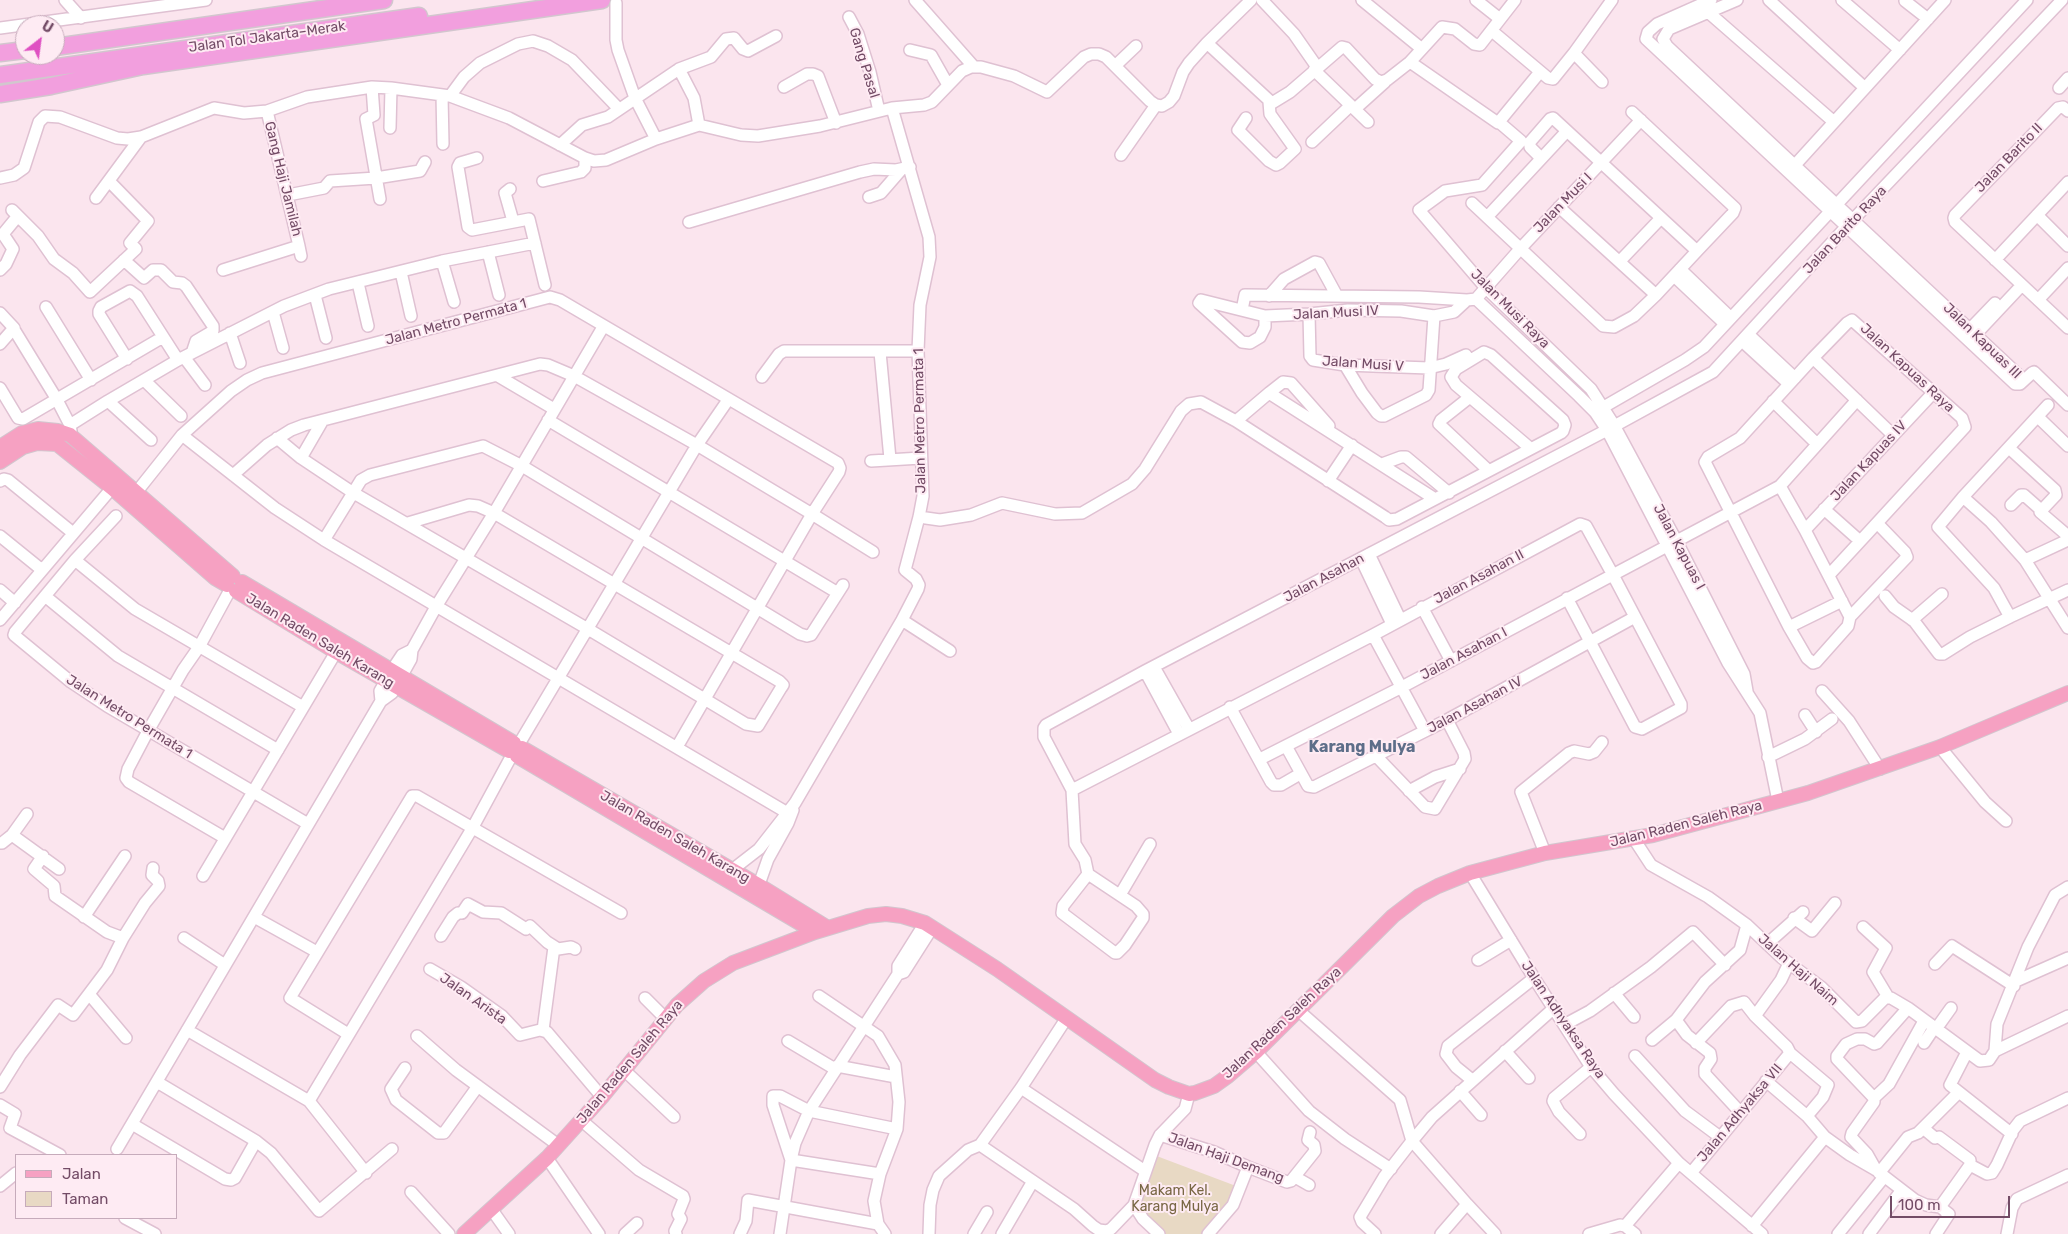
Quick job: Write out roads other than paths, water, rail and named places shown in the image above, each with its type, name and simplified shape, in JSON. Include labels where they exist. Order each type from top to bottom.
[{"type":"highway","name":"Jalan Tol Jakarta–Merak","points":[[65,44],[384,0]]},
{"type":"highway","name":"Jalan Tol Jakarta–Merak","points":[[0,75],[535,0]]},
{"type":"highway","points":[[0,94],[51,86],[143,66],[609,1]]},
{"type":"highway","points":[[0,42],[15,43]]},
{"type":"highway","points":[[0,53],[15,51]]},
{"type":"main road","name":"Jalan Raden Saleh Karang","points":[[2,444],[22,433],[38,429],[70,430],[116,483],[233,584],[336,652],[394,678]]},
{"type":"main road","name":"Jalan Raden Saleh Karang","points":[[0,462],[23,447],[37,443],[57,444],[116,483]]},
{"type":"main road","name":"Jalan Raden Saleh Karang","points":[[233,584],[821,930]]},
{"type":"main road","name":"Jalan Raden Saleh Raya","points":[[464,1234],[547,1158],[602,1097],[677,1005],[704,981],[724,967],[749,956],[821,930],[868,916],[886,914],[902,916],[929,925],[997,969],[1155,1080],[1189,1094],[1214,1086],[1256,1052],[1393,916],[1419,896],[1470,873],[1545,853],[1634,839],[1778,801],[1880,769],[1940,747],[2068,693]]},
{"type":"street","points":[[65,0],[81,18]]},
{"type":"street","points":[[0,28],[81,18],[157,4],[206,0]]},
{"type":"street","points":[[915,0],[974,67]]},
{"type":"street","points":[[0,178],[14,175],[24,168],[39,122],[45,116],[60,116],[117,138],[141,137],[214,108],[244,112],[267,111],[307,97],[372,87],[446,96],[509,118],[594,161],[606,160],[699,125],[749,136],[836,123],[892,108],[924,105],[932,102],[966,68],[974,67],[1014,76],[1047,92],[1084,57],[1091,54],[1099,54],[1116,65],[1150,101],[1162,106],[1174,96],[1183,72],[1207,43],[1251,0]]},
{"type":"street","points":[[1262,0],[1294,34],[1316,69],[1368,122]]},
{"type":"street","points":[[1362,0],[1422,48]]},
{"type":"street","points":[[1476,0],[1500,19]]},
{"type":"street","points":[[1312,142],[1352,107],[1410,62],[1442,27],[1455,29],[1478,45],[1483,44],[1515,0]]},
{"type":"street","points":[[1492,31],[1540,72],[1548,78],[1554,79],[1612,0]]},
{"type":"street","points":[[1664,49],[1663,39],[1669,29],[1707,5],[1737,0]]},
{"type":"street","points":[[1770,0],[1865,88]]},
{"type":"street","points":[[1842,0],[1900,50]]},
{"type":"street","points":[[1795,165],[1945,0]]},
{"type":"street","name":"Jalan Barito Raya","points":[[1599,409],[1685,360],[1704,347],[2027,0]]},
{"type":"street","points":[[609,1],[618,50],[635,98],[656,140]]},
{"type":"street","points":[[1905,1],[1928,19]]},
{"type":"street","name":"Jalan Barito Raya","points":[[1610,428],[1713,372],[1850,223],[2063,4]]},
{"type":"street","points":[[1707,5],[1834,122]]},
{"type":"street","name":"Jalan Kapuas III","points":[[1707,5],[1657,24],[1648,32],[1646,39],[1664,49],[1850,223],[2016,384],[2020,384],[2024,380],[1850,223]]},
{"type":"street","name":"Gang Pasal","points":[[849,17],[858,34],[867,62],[879,111]]},
{"type":"street","points":[[560,145],[582,125],[608,117],[679,69],[711,57],[726,39],[734,38],[743,49],[748,51],[776,36]]},
{"type":"street","points":[[443,144],[446,96],[480,63],[518,44],[533,41],[548,46],[572,60],[619,109]]},
{"type":"street","points":[[1207,43],[1241,73],[1269,102],[1270,114],[1295,149],[1276,165],[1269,161],[1238,130],[1246,118]]},
{"type":"street","points":[[1116,65],[1136,46]]},
{"type":"street","points":[[1269,102],[1278,101],[1342,47],[1346,48],[1375,79],[1385,82]]},
{"type":"street","points":[[910,50],[931,56],[948,85]]},
{"type":"street","points":[[1574,53],[1602,82]]},
{"type":"street","points":[[1410,62],[1478,110],[1500,122],[1540,72]]},
{"type":"street","points":[[679,69],[694,98],[699,125]]},
{"type":"street","points":[[784,87],[808,74],[818,76],[836,123]]},
{"type":"street","points":[[2059,88],[2068,78]]},
{"type":"street","points":[[372,87],[374,115],[366,119],[380,199]]},
{"type":"street","points":[[390,128],[391,88]]},
{"type":"street","points":[[1121,155],[1156,105]]},
{"type":"street","name":"Jalan Barito II","points":[[1995,260],[1955,222],[1954,218],[2058,108],[2064,107],[2068,111]]},
{"type":"street","name":"Jalan Metro Permata 1","points":[[757,891],[768,859],[789,813],[902,620],[919,585],[905,570],[923,496],[918,351],[920,305],[930,257],[929,237],[921,205],[905,168],[892,108]]},
{"type":"street","name":"Gang Haji Jamilah","points":[[223,270],[300,251],[267,111]]},
{"type":"street","points":[[1472,203],[1603,326],[1614,327],[1634,316],[1733,213],[1735,208],[1632,112]]},
{"type":"street","points":[[1541,158],[1530,147],[1532,138],[1551,118],[1555,119],[1697,251]]},
{"type":"street","name":"Jalan Musi I","points":[[1486,287],[1641,120]]},
{"type":"street","name":"Jalan Musi Raya","points":[[1500,122],[1522,141],[1482,185],[1445,190],[1419,210],[1486,287],[1583,380],[1599,409]]},
{"type":"street","name":"Jalan Kapuas III","points":[[1742,122],[1795,165],[1833,207]]},
{"type":"street","points":[[1487,217],[1567,131]]},
{"type":"street","points":[[96,198],[141,137]]},
{"type":"street","points":[[476,158],[460,164],[458,167],[468,226],[472,230],[529,219],[545,285]]},
{"type":"street","points":[[543,181],[581,172],[586,158]]},
{"type":"street","points":[[288,195],[324,188],[330,181],[376,178],[420,171],[425,162]]},
{"type":"street","points":[[868,197],[881,193],[905,168]]},
{"type":"street","points":[[689,222],[860,172],[874,169],[905,168]]},
{"type":"street","points":[[0,270],[6,264],[13,249],[3,234],[15,214],[38,236],[54,260],[73,273],[90,292],[136,249],[130,243],[148,221],[109,181]]},
{"type":"street","points":[[2068,182],[1995,260],[2068,328]]},
{"type":"street","points":[[506,189],[513,221]]},
{"type":"street","points":[[1560,207],[1656,295]]},
{"type":"street","points":[[2037,215],[2068,246]]},
{"type":"street","points":[[1620,261],[1661,218]]},
{"type":"street","points":[[15,331],[56,398],[70,430],[108,400],[185,357],[273,312],[315,295],[442,261],[535,243]]},
{"type":"street","points":[[488,252],[499,295]]},
{"type":"street","points":[[124,260],[144,278],[153,270],[161,270],[173,282],[182,283],[213,326],[213,331],[196,341],[185,357]]},
{"type":"street","points":[[442,261],[454,302]]},
{"type":"street","points":[[1269,296],[1284,280],[1315,262],[1319,263],[1337,296]]},
{"type":"street","points":[[2038,300],[2068,268]]},
{"type":"street","points":[[401,272],[412,316]]},
{"type":"street","points":[[1677,272],[1728,321]]},
{"type":"street","points":[[1973,332],[2019,282]]},
{"type":"street","points":[[358,283],[368,326]]},
{"type":"street","name":"Jalan Musi IV","points":[[1244,303],[1265,316],[1376,310],[1434,316],[1460,309],[1486,287]]},
{"type":"street","points":[[127,359],[99,314],[101,307],[130,291],[133,292],[163,336],[185,357],[205,385]]},
{"type":"street","points":[[315,295],[326,338]]},
{"type":"street","name":"Jalan Musi IV","points":[[1265,316],[1265,327],[1260,337],[1250,343],[1242,342],[1199,303],[1201,300],[1244,303],[1269,296],[1419,297],[1472,300]]},
{"type":"street","name":"Jalan Metro Permata 1","points":[[133,498],[182,435],[232,391],[247,380],[262,373],[541,300],[550,298],[560,300],[839,465],[839,472],[784,560],[677,747]]},
{"type":"street","name":"Jalan Musi Raya","points":[[1472,300],[1599,409]]},
{"type":"street","points":[[46,307],[91,380]]},
{"type":"street","points":[[273,312],[283,348]]},
{"type":"street","points":[[0,313],[14,328],[0,344]]},
{"type":"street","name":"Jalan Musi V","points":[[1309,314],[1311,358],[1313,360],[1345,365],[1429,368],[1446,364],[1466,355]]},
{"type":"street","points":[[1345,365],[1377,413],[1384,416],[1429,392],[1429,368],[1434,316]]},
{"type":"street","name":"Jalan Kapuas Raya","points":[[1852,320],[1962,418],[1965,427],[1877,523],[1905,552],[1907,558],[1850,618],[1848,626],[1813,663],[1807,658],[1788,627],[1705,462],[1708,457],[1740,438],[1814,358],[1852,320]]},
{"type":"street","points":[[117,1150],[381,701],[390,696],[402,655],[412,650],[603,326]]},
{"type":"street","points":[[230,333],[240,363]]},
{"type":"street","points":[[0,388],[21,420],[163,336]]},
{"type":"street","points":[[1745,338],[1792,381]]},
{"type":"street","points":[[762,377],[778,354],[784,351],[918,351]]},
{"type":"street","points":[[880,352],[890,459]]},
{"type":"street","points":[[919,517],[940,520],[971,515],[1002,503],[1055,514],[1082,513],[1120,492],[1139,477],[1174,421],[1189,404],[1195,402],[1207,404],[1236,421],[1390,520],[1397,519],[1561,433],[1565,427],[1564,422],[1488,353],[1481,354],[1456,369],[1451,376],[1456,385],[1530,448]]},
{"type":"street","points":[[1814,358],[1893,435]]},
{"type":"street","points":[[233,475],[277,438],[297,428],[540,364],[548,365],[574,376],[697,445],[873,552]]},
{"type":"street","points":[[2024,380],[2034,372],[2068,405]]},
{"type":"street","points":[[498,376],[554,409]]},
{"type":"street","points":[[144,380],[181,416]]},
{"type":"street","points":[[1236,421],[1283,382],[1291,383],[1337,435]]},
{"type":"street","points":[[1269,393],[1436,499]]},
{"type":"street","name":"Jalan Kapuas IV","points":[[1805,530],[1933,393]]},
{"type":"street","points":[[1470,397],[1438,424],[1488,470]]},
{"type":"street","points":[[108,400],[151,440]]},
{"type":"street","points":[[308,1101],[473,827],[515,750],[616,584],[697,445],[728,400]]},
{"type":"street","points":[[1671,543],[1780,486],[1857,400]]},
{"type":"street","points":[[1773,401],[1817,444]]},
{"type":"street","points":[[2010,616],[1994,588],[1975,565],[1939,530],[1939,524],[2048,405]]},
{"type":"street","name":"Jalan Kapuas I","points":[[1599,409],[1671,543],[1728,663],[1747,691],[1762,719],[1778,801]]},
{"type":"street","points":[[2038,417],[2068,446]]},
{"type":"street","points":[[301,458],[322,420]]},
{"type":"street","points":[[324,540],[361,480],[370,475],[483,446],[522,466],[807,636],[811,635],[819,625],[841,589],[784,560],[548,420]]},
{"type":"street","name":"Jalan Asahan","points":[[1072,790],[1044,737],[1044,728],[1049,723],[1610,428]]},
{"type":"street","points":[[182,435],[275,508],[324,540],[789,813]]},
{"type":"street","points":[[277,438],[301,458],[352,492],[588,628],[746,724],[756,726],[781,688],[782,683],[494,513],[478,506],[469,505],[408,523]]},
{"type":"street","points":[[1328,481],[1352,445]]},
{"type":"street","points":[[2009,448],[2057,493],[2041,510]]},
{"type":"street","points":[[1382,464],[1401,457],[1406,458],[1449,493]]},
{"type":"street","points":[[871,461],[921,458]]},
{"type":"street","points":[[2031,485],[2039,476]]},
{"type":"street","points":[[0,481],[8,480],[73,533]]},
{"type":"street","points":[[0,620],[116,483]]},
{"type":"street","points":[[1780,486],[1829,575],[1850,618]]},
{"type":"street","points":[[2011,505],[2021,495],[2024,495],[2041,510],[2042,515],[2068,536]]},
{"type":"street","points":[[1963,497],[1996,527],[2025,560],[2068,628]]},
{"type":"street","points":[[1824,510],[1860,541]]},
{"type":"street","name":"Jalan Metro Permata 1","points":[[116,516],[45,596],[14,635],[71,682],[148,731],[308,824]]},
{"type":"street","points":[[1829,575],[1877,523]]},
{"type":"street","name":"Jalan Asahan II","points":[[1072,790],[1373,635],[1578,524],[1586,526],[1613,575]]},
{"type":"street","points":[[0,536],[42,570]]},
{"type":"street","points":[[2025,560],[2068,540]]},
{"type":"street","name":"Jalan Asahan I","points":[[1260,759],[1400,688],[1671,543]]},
{"type":"street","points":[[1365,556],[1396,621]]},
{"type":"street","points":[[76,560],[135,609],[303,707]]},
{"type":"street","points":[[1567,598],[1635,727],[1642,729],[1679,710],[1681,704],[1613,575]]},
{"type":"street","points":[[225,838],[129,782],[126,778],[128,769],[148,731],[199,647],[233,584]]},
{"type":"street","points":[[0,590],[15,603]]},
{"type":"street","points":[[1885,596],[1912,620],[1939,654],[1943,654],[2010,616],[2068,590]]},
{"type":"street","points":[[1912,620],[1942,594]]},
{"type":"street","points":[[45,596],[118,656],[172,690],[278,750]]},
{"type":"street","points":[[1788,627],[1842,601]]},
{"type":"street","points":[[1422,607],[1451,661]]},
{"type":"street","name":"Jalan Asahan IV","points":[[1300,774],[1308,786],[1312,788],[1447,720],[1635,617]]},
{"type":"street","points":[[902,620],[950,651]]},
{"type":"street","points":[[1373,635],[1400,688],[1425,731]]},
{"type":"street","points":[[203,876],[336,652]]},
{"type":"street","points":[[1149,669],[1184,732]]},
{"type":"street","points":[[1822,691],[1849,721],[1880,769]]},
{"type":"street","points":[[1230,707],[1274,785],[1281,785],[1300,774],[1286,746]]},
{"type":"street","points":[[1805,715],[1816,732]]},
{"type":"street","points":[[1768,757],[1816,732],[1832,719]]},
{"type":"street","points":[[1377,756],[1425,807],[1435,809],[1460,769],[1465,756],[1447,720]]},
{"type":"street","points":[[1545,853],[1521,792],[1568,753],[1594,752],[1602,742]]},
{"type":"street","points":[[1940,747],[1985,802],[2006,821]]},
{"type":"street","points":[[1409,791],[1435,777],[1460,769]]},
{"type":"street","points":[[1072,790],[1075,844],[1085,860],[1088,874],[1141,910],[1143,918],[1125,945],[1115,953],[1062,913],[1063,906],[1088,874]]},
{"type":"street","points":[[348,1034],[290,998],[412,796],[417,796],[473,827],[562,881],[621,913]]},
{"type":"street","name":"Jalan Metro Permata 1","points":[[729,875],[759,849],[789,813]]},
{"type":"street","points":[[0,843],[12,835],[26,814]]},
{"type":"street","points":[[12,835],[59,869]]},
{"type":"street","name":"Jalan Haji Naim","points":[[1634,839],[1644,857],[1656,869],[1708,897],[1747,925],[1789,963],[1822,987],[1858,1022],[1888,997]]},
{"type":"street","points":[[1120,895],[1150,844]]},
{"type":"street","points":[[43,856],[34,869],[54,886],[55,896],[106,932],[123,938]]},
{"type":"street","points":[[84,917],[125,856]]},
{"type":"street","points":[[0,1086],[4,1071],[58,1005],[74,1014],[107,970],[123,938],[145,903],[159,886],[158,881],[152,875],[153,868]]},
{"type":"street","name":"Jalan Adhyaksa Raya","points":[[1470,873],[1553,1009],[1591,1067],[1680,1163],[1762,1234]]},
{"type":"street","points":[[1863,927],[1886,948],[1873,972],[1888,997],[1908,1008],[1980,1062],[1989,1060],[1995,1051],[1997,1024],[2015,984],[2031,940],[2055,895],[2068,886]]},
{"type":"street","points":[[1767,944],[1798,915],[1812,931],[1835,903]]},
{"type":"street","points":[[441,936],[453,917],[458,913],[462,913],[468,904],[483,912],[501,913],[526,929],[530,926],[554,947],[562,949],[571,947],[575,949]]},
{"type":"street","points":[[254,917],[317,952]]},
{"type":"street","points":[[780,1234],[791,1160],[795,1144],[809,1111],[898,974],[904,972],[929,925]]},
{"type":"street","points":[[1652,1040],[1676,1020],[1705,982],[1740,950],[1747,925]]},
{"type":"street","points":[[1564,1025],[1590,1011],[1634,980],[1693,932],[1725,965]]},
{"type":"street","points":[[184,938],[225,965]]},
{"type":"street","points":[[1478,960],[1511,940]]},
{"type":"street","points":[[1935,964],[1952,946],[2015,984]]},
{"type":"street","points":[[554,947],[543,1030],[602,1097]]},
{"type":"street","points":[[2015,984],[2068,958]]},
{"type":"street","points":[[1754,1016],[1781,980],[1789,963]]},
{"type":"street","name":"Jalan Arista","points":[[430,969],[461,987],[502,1016],[520,1035],[543,1030]]},
{"type":"street","points":[[1472,1080],[1456,1067],[1446,1054],[1448,1046],[1534,978]]},
{"type":"street","points":[[90,994],[126,1038]]},
{"type":"street","points":[[1614,994],[1634,1018]]},
{"type":"street","points":[[819,996],[878,1036],[887,1049],[894,1065],[899,1102],[898,1129],[880,1174],[874,1201],[878,1224],[885,1234]]},
{"type":"street","points":[[645,998],[666,1019]]},
{"type":"street","points":[[1696,1043],[1710,1026],[1731,1006],[1743,1001],[1754,1016],[1787,1047],[1790,1053],[1828,1085],[1823,1097],[1807,1116]]},
{"type":"street","points":[[1874,1098],[1837,1059],[1837,1056],[1846,1044],[1857,1039],[1864,1039],[1874,1044],[1877,1043],[1908,1008]]},
{"type":"street","points":[[1924,1043],[1951,1008]]},
{"type":"street","points":[[1375,1234],[1362,1222],[1360,1217],[1384,1177],[1424,1124],[1553,1009]]},
{"type":"street","points":[[1298,1010],[1400,1100],[1412,1140],[1495,1234]]},
{"type":"street","points":[[1995,1051],[2068,1016]]},
{"type":"street","points":[[929,1234],[931,1198],[939,1176],[968,1150],[980,1144],[1021,1088],[1066,1019]]},
{"type":"street","points":[[1676,1020],[1679,1026],[1696,1043],[1710,1053],[1712,1056],[1710,1063],[1705,1068],[1706,1077],[1740,1112]]},
{"type":"street","points":[[1880,1173],[1867,1154],[1851,1137],[1852,1133],[1874,1102],[1874,1098],[1889,1084],[1924,1021]]},
{"type":"street","points":[[187,1030],[308,1101],[366,1173]]},
{"type":"street","points":[[417,1036],[478,1086],[558,1145]]},
{"type":"street","points":[[788,1041],[836,1068],[896,1077]]},
{"type":"street","points":[[1505,1051],[1529,1078]]},
{"type":"street","points":[[1256,1052],[1309,1111],[1391,1169]]},
{"type":"street","points":[[1967,1052],[1950,1085],[2012,1134]]},
{"type":"street","name":"Jalan Adhyaksa VII","points":[[1691,1172],[1790,1053]]},
{"type":"street","points":[[1635,1056],[1685,1111],[1720,1137]]},
{"type":"street","points":[[1580,1134],[1559,1112],[1553,1101],[1554,1098],[1591,1067]]},
{"type":"street","points":[[405,1068],[391,1089],[396,1100],[438,1134],[444,1133],[478,1086]]},
{"type":"street","points":[[624,1070],[674,1117]]},
{"type":"street","points":[[1766,1081],[1807,1116],[1824,1137],[1880,1173],[1901,1191],[1926,1205],[1940,1207],[1949,1214],[1936,1234]]},
{"type":"street","points":[[157,1082],[256,1141],[271,1154],[320,1211],[392,1149]]},
{"type":"street","points":[[1021,1088],[1145,1171]]},
{"type":"street","points":[[1460,1091],[1481,1115]]},
{"type":"street","points":[[1838,1234],[1880,1173],[1908,1137],[1918,1133],[1958,1093]]},
{"type":"street","points":[[980,1144],[1074,1209],[1098,1232],[1107,1231],[1134,1205],[1145,1171],[1160,1135],[1185,1108],[1189,1094]]},
{"type":"street","points":[[791,1160],[773,1106],[773,1096],[780,1096],[809,1111],[898,1129]]},
{"type":"street","points":[[1970,1165],[1986,1174],[1990,1174],[1997,1166],[2016,1126],[2023,1119],[2068,1098]]},
{"type":"street","points":[[0,1105],[15,1114],[10,1128],[58,1154]]},
{"type":"street","points":[[581,1120],[639,1170],[682,1196],[684,1199],[678,1214],[681,1219],[674,1231],[676,1234]]},
{"type":"street","points":[[132,1124],[225,1179],[231,1180],[235,1178],[256,1141]]},
{"type":"street","points":[[1923,1128],[1935,1138],[1939,1137],[1970,1160],[1970,1165],[1940,1207]]},
{"type":"street","name":"Jalan Haji Demang","points":[[1160,1135],[1214,1152],[1248,1168],[1287,1182],[1291,1181],[1315,1151],[1314,1145],[1308,1140],[1310,1132]]},
{"type":"street","points":[[1752,1226],[1824,1137]]},
{"type":"street","points":[[547,1158],[599,1234]]},
{"type":"street","points":[[791,1160],[880,1174]]},
{"type":"street","points":[[1625,1226],[1680,1163]]},
{"type":"street","points":[[1208,1234],[1233,1206],[1248,1168]]},
{"type":"street","points":[[0,1186],[15,1174]]},
{"type":"street","points":[[2007,1234],[2012,1208],[2017,1199],[2068,1175]]},
{"type":"street","points":[[1295,1176],[1309,1185]]},
{"type":"street","points":[[1002,1234],[1033,1181]]},
{"type":"street","points":[[1869,1234],[1901,1191]]},
{"type":"street","points":[[411,1192],[450,1234]]},
{"type":"street","points":[[740,1234],[746,1221],[748,1200],[878,1224]]},
{"type":"street","points":[[1440,1234],[1467,1204]]},
{"type":"street","points":[[1134,1205],[1143,1219],[1159,1234]]},
{"type":"street","points":[[492,1210],[509,1234]]},
{"type":"street","points":[[974,1234],[986,1212]]},
{"type":"street","points":[[127,1219],[155,1234]]},
{"type":"street","points":[[625,1234],[637,1223]]},
{"type":"street","points":[[1589,1234],[1620,1224],[1635,1234]]},
{"type":"district","name":"Karang Mulya","points":[[1362,747]]},
{"type":"park label","name":"Makam Kel. Karang Mulya","points":[[1175,1200]]}]
